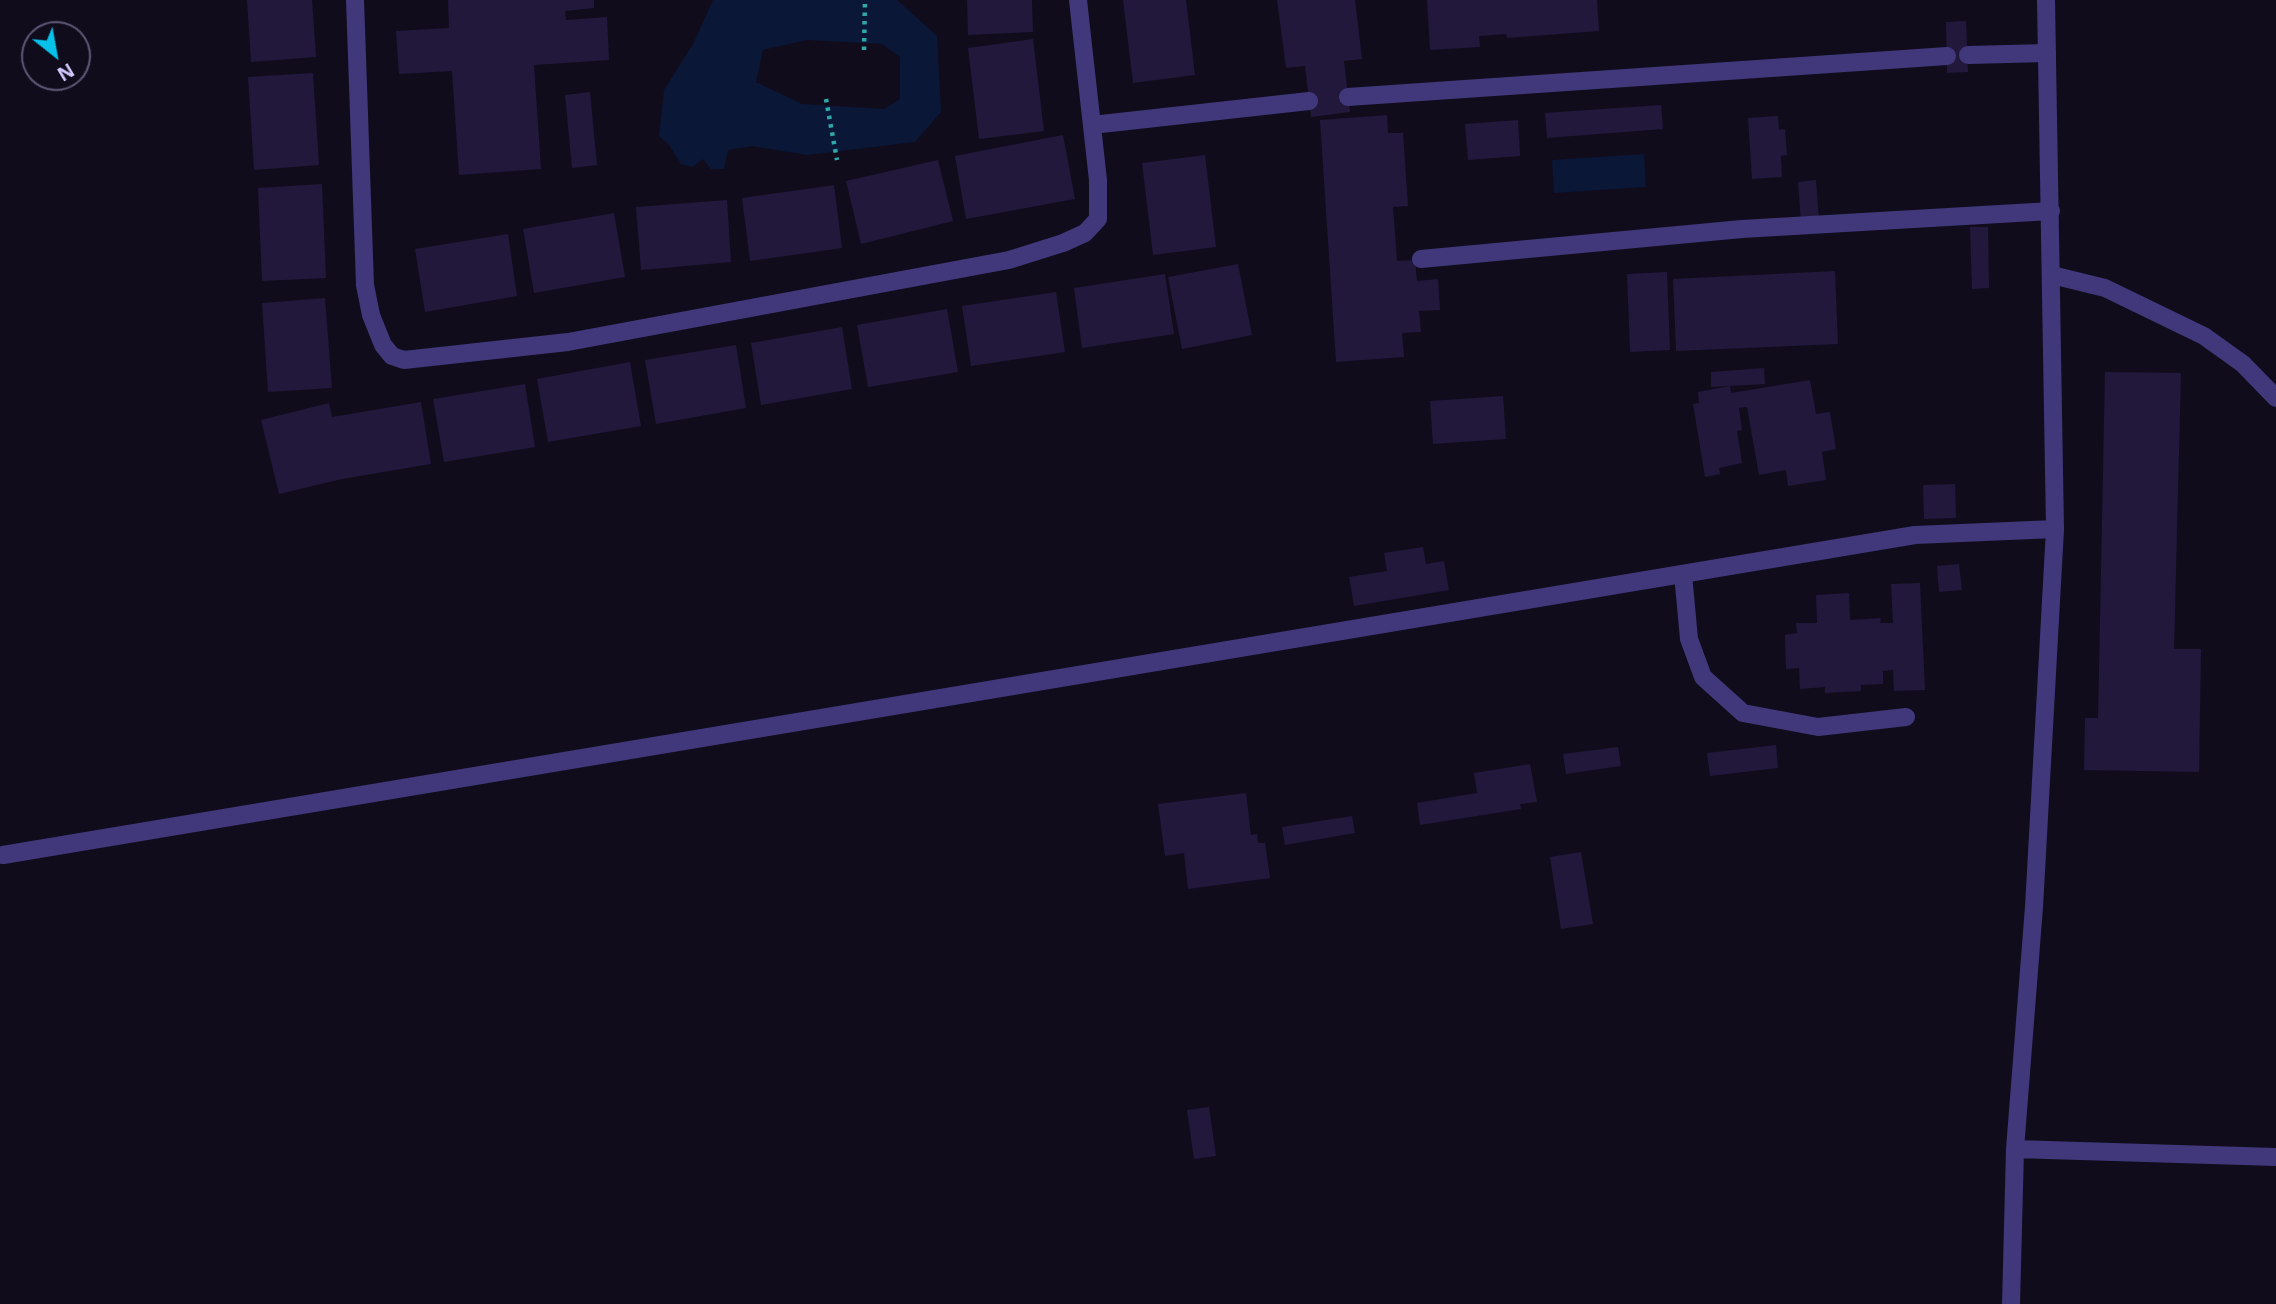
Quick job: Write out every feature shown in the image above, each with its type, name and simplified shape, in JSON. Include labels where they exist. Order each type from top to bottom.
[{"type":"street","points":[[355,0],[365,285],[371,315],[383,345],[392,356],[404,360],[568,342],[1009,260],[1085,233],[1098,219],[1092,125],[1077,0]]},
{"type":"street","points":[[2011,1304],[2015,1149],[2034,907],[2055,530],[2046,0]]},
{"type":"street","points":[[1968,55],[2047,53]]},
{"type":"street","points":[[1348,97],[1947,56]]},
{"type":"street","points":[[1092,125],[1309,101]]},
{"type":"street","points":[[1421,259],[1742,229],[2050,211]]},
{"type":"street","points":[[2052,275],[2105,288],[2204,336],[2243,364],[2276,398]]},
{"type":"street","points":[[3,855],[1914,535],[2055,530]]},
{"type":"street","points":[[1683,574],[1689,639],[1703,677],[1744,713],[1818,727],[1906,717]]},
{"type":"street","points":[[2015,1149],[2276,1157]]},
{"type":"path","points":[[864,50],[865,0]]},
{"type":"path","points":[[825,99],[837,160]]},
{"type":"water","points":[[713,0],[897,0],[937,36],[941,112],[915,142],[807,155],[752,146],[728,150],[724,169],[711,169],[703,159],[693,167],[681,164],[669,145],[659,136],[664,90],[693,44]],"holes":[[[807,40],[882,44],[900,57],[900,99],[884,109],[802,104],[756,82],[763,50]]]},
{"type":"water","points":[[1644,154],[1646,187],[1554,193],[1552,160]]},
{"type":"building","points":[[247,0],[312,0],[316,57],[251,62]]},
{"type":"building","points":[[448,0],[594,0],[594,8],[565,11],[566,20],[607,17],[609,60],[534,65],[541,169],[459,175],[452,71],[399,74],[396,31],[449,28]]},
{"type":"building","points":[[967,0],[1032,0],[1033,32],[968,35]]},
{"type":"building","points":[[1123,0],[1186,0],[1195,75],[1133,83]]},
{"type":"building","points":[[1277,0],[1355,0],[1362,59],[1344,61],[1350,112],[1311,117],[1305,66],[1286,68]]},
{"type":"building","points":[[1427,0],[1597,0],[1599,31],[1507,38],[1506,34],[1479,36],[1480,47],[1430,50]]},
{"type":"building","points":[[1966,21],[1968,72],[1947,73],[1946,22]]},
{"type":"building","points":[[1033,39],[1044,131],[979,139],[968,48]]},
{"type":"building","points":[[313,73],[319,165],[254,170],[248,77]]},
{"type":"building","points":[[590,92],[597,165],[572,168],[565,95]]},
{"type":"building","points":[[1661,105],[1663,129],[1547,138],[1545,113]]},
{"type":"building","points":[[1387,115],[1388,133],[1403,133],[1408,206],[1393,207],[1397,261],[1415,260],[1417,281],[1438,279],[1440,310],[1419,311],[1421,332],[1402,333],[1404,357],[1336,362],[1320,120]]},
{"type":"building","points":[[1778,116],[1779,130],[1785,129],[1787,155],[1781,156],[1782,177],[1752,179],[1748,118]]},
{"type":"building","points":[[1518,120],[1520,156],[1468,160],[1465,124]]},
{"type":"building","points":[[1063,135],[1075,199],[966,219],[955,156]]},
{"type":"building","points":[[1205,155],[1216,247],[1153,255],[1142,163]]},
{"type":"building","points":[[938,160],[953,221],[861,244],[846,181]]},
{"type":"building","points":[[1816,180],[1819,220],[1801,222],[1798,182]]},
{"type":"building","points":[[322,184],[326,278],[262,281],[258,188]]},
{"type":"building","points":[[834,185],[842,248],[750,261],[742,198]]},
{"type":"building","points":[[727,200],[731,262],[641,270],[636,207]]},
{"type":"building","points":[[614,213],[625,277],[534,293],[523,229]]},
{"type":"building","points":[[1970,227],[1988,227],[1989,288],[1972,289]]},
{"type":"building","points":[[508,234],[517,296],[425,312],[415,249]]},
{"type":"building","points":[[1238,264],[1252,335],[1182,349],[1168,277]]},
{"type":"building","points":[[1835,271],[1838,344],[1676,351],[1673,279]]},
{"type":"building","points":[[1667,272],[1670,350],[1630,352],[1627,274]]},
{"type":"building","points":[[1165,274],[1174,334],[1082,348],[1074,288]]},
{"type":"building","points":[[1056,292],[1065,352],[971,366],[962,306]]},
{"type":"building","points":[[325,298],[332,388],[268,392],[262,303]]},
{"type":"building","points":[[947,309],[958,372],[868,387],[857,325]]},
{"type":"building","points":[[842,327],[852,389],[761,405],[751,343]]},
{"type":"building","points":[[736,345],[746,408],[656,424],[645,360]]},
{"type":"building","points":[[630,362],[641,426],[548,442],[537,379]]},
{"type":"building","points":[[1764,368],[1765,384],[1711,387],[1711,372]]},
{"type":"building","points":[[2105,372],[2181,373],[2174,649],[2201,649],[2199,772],[2084,770],[2085,718],[2098,718]]},
{"type":"building","points":[[1810,380],[1816,414],[1830,412],[1836,449],[1822,452],[1826,480],[1788,486],[1786,470],[1759,475],[1747,407],[1739,408],[1742,430],[1737,431],[1742,463],[1719,468],[1720,474],[1705,477],[1693,404],[1699,403],[1698,392],[1730,386],[1731,393]]},
{"type":"building","points":[[525,384],[535,447],[444,462],[433,399]]},
{"type":"building","points":[[1503,396],[1506,439],[1433,444],[1430,401]]},
{"type":"building","points":[[421,402],[431,464],[342,479],[279,494],[261,420],[329,403],[332,417]]},
{"type":"building","points":[[1955,484],[1956,518],[1924,519],[1923,485]]},
{"type":"building","points":[[1423,547],[1426,564],[1444,561],[1449,590],[1354,606],[1349,577],[1387,571],[1384,553]]},
{"type":"building","points":[[1959,564],[1962,590],[1939,592],[1937,566]]},
{"type":"building","points":[[1920,583],[1925,690],[1894,691],[1893,670],[1883,671],[1883,684],[1861,685],[1861,691],[1825,693],[1825,687],[1800,689],[1799,668],[1786,669],[1785,635],[1797,633],[1796,623],[1817,623],[1816,595],[1849,593],[1850,620],[1881,618],[1880,623],[1893,623],[1891,584]]},
{"type":"building","points":[[1776,745],[1778,768],[1710,776],[1707,753]]},
{"type":"building","points":[[1618,747],[1621,766],[1566,774],[1563,754]]},
{"type":"building","points":[[1530,764],[1537,802],[1520,804],[1521,809],[1420,825],[1417,803],[1477,793],[1474,773]]},
{"type":"building","points":[[1246,793],[1251,835],[1257,834],[1258,843],[1265,843],[1270,878],[1188,889],[1184,853],[1165,856],[1158,804]]},
{"type":"building","points":[[1352,816],[1355,833],[1285,845],[1282,827]]},
{"type":"building","points":[[1581,852],[1593,924],[1561,929],[1550,857]]},
{"type":"building","points":[[1209,1107],[1216,1156],[1194,1159],[1187,1110]]}]
